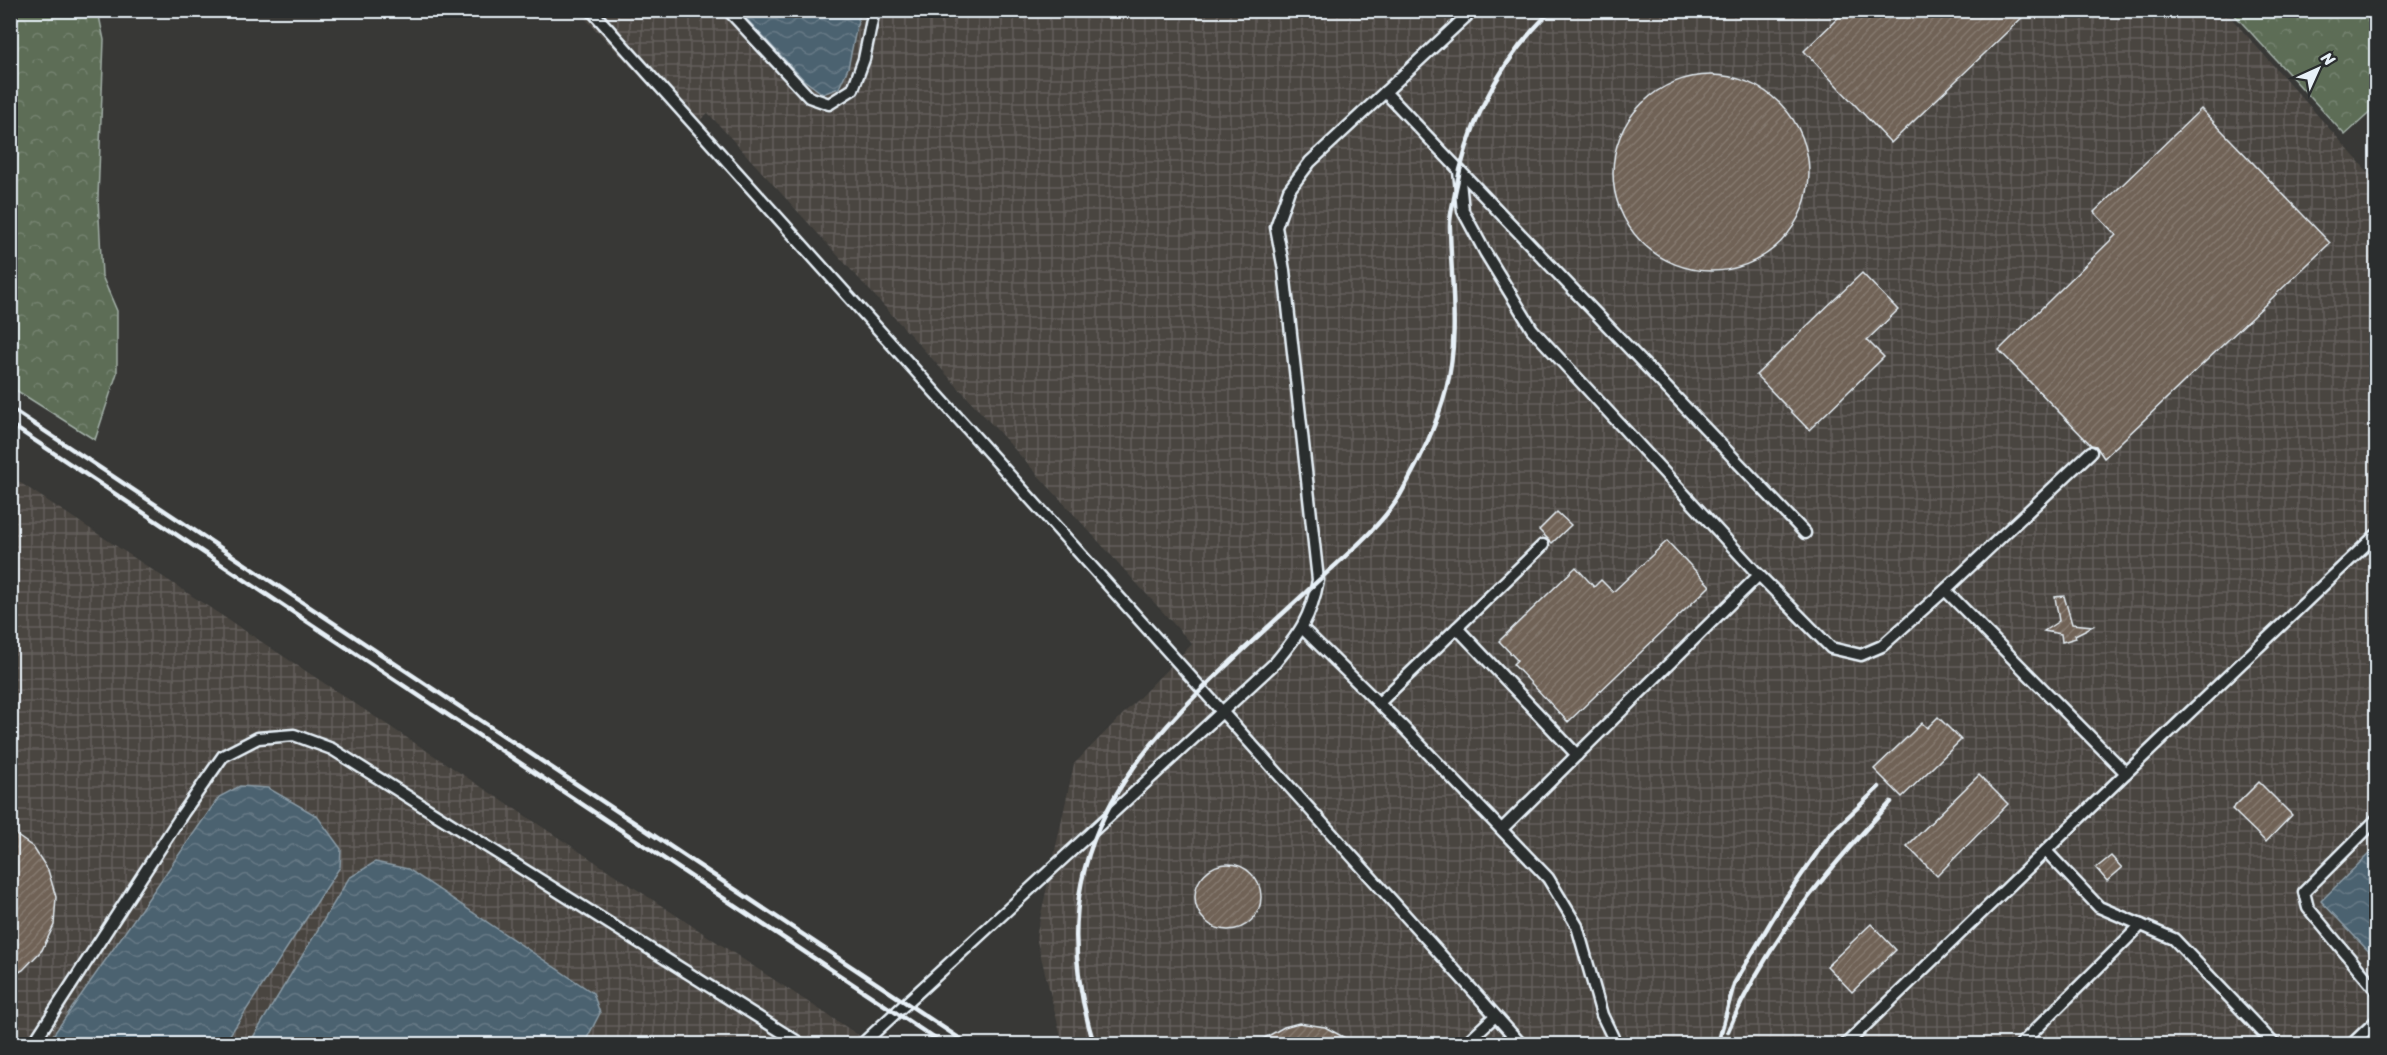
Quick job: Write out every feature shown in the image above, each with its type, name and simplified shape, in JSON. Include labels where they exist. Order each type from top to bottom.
[{"type":"lane","points":[[591,10],[1521,1044]]},
{"type":"lane","points":[[728,10],[809,97],[829,104],[853,89],[864,59],[874,10]]},
{"type":"lane","points":[[862,1044],[1099,828],[1220,711],[1275,663],[1303,629],[1314,604],[1318,580],[1284,270],[1276,226],[1289,190],[1310,162],[1473,10]]},
{"type":"lane","points":[[1385,92],[1805,533]]},
{"type":"lane","points":[[1459,171],[1463,211],[1532,329],[1759,575],[1831,648],[1861,655],[1882,646],[1945,590],[2091,452]]},
{"type":"lane","points":[[1846,1044],[2376,535]]},
{"type":"lane","points":[[1379,703],[1543,545]]},
{"type":"lane","points":[[1502,829],[1759,575]]},
{"type":"lane","points":[[1945,590],[2126,773]]},
{"type":"lane","points":[[1457,628],[1577,755]]},
{"type":"lane","points":[[1303,629],[1379,703],[1548,878],[1576,926],[1602,1015],[1616,1044]]},
{"type":"lane","points":[[33,1044],[183,813],[224,756],[258,738],[294,735],[332,749],[801,1044]]},
{"type":"lane","points":[[2376,820],[2304,892],[2308,908],[2376,990]]},
{"type":"lane","points":[[2046,851],[2099,907],[2174,939],[2274,1044]]},
{"type":"lane","points":[[2021,1044],[2140,925]]},
{"type":"lane","points":[[1466,1044],[1495,1016]]},
{"type":"lane","points":[[2352,1044],[2376,1021]]},
{"type":"shaded area","points":[[578,11],[2225,11],[2376,181],[2376,1044],[1063,1044],[1036,937],[1074,764],[1192,644],[708,113],[690,129]]},
{"type":"shaded area","points":[[10,476],[665,908],[872,1044],[11,1044]]},
{"type":"green space","points":[[10,11],[98,11],[104,40],[98,198],[102,276],[117,311],[117,373],[95,440],[11,387]]},
{"type":"green space","points":[[2231,11],[2376,11],[2376,107],[2345,135]]},
{"type":"water","points":[[739,11],[860,11],[848,68],[839,88],[823,94],[804,80]]},
{"type":"water","points":[[240,786],[268,788],[317,816],[341,849],[340,867],[224,1044],[47,1044],[219,797]]},
{"type":"water","points":[[2376,847],[2376,959],[2321,901]]},
{"type":"water","points":[[375,862],[408,869],[593,993],[600,1013],[584,1044],[249,1044],[349,878]]},
{"type":"building","points":[[1846,10],[2030,10],[1891,143],[1804,51]]},
{"type":"building","points":[[1711,75],[1739,79],[1757,87],[1773,97],[1787,111],[1805,145],[1809,173],[1805,201],[1797,219],[1787,235],[1773,249],[1739,267],[1711,271],[1683,267],[1665,259],[1649,249],[1635,235],[1617,201],[1613,173],[1617,145],[1625,127],[1635,111],[1649,97],[1683,79]]},
{"type":"building","points":[[2201,109],[2330,243],[2104,458],[2096,446],[2091,445],[1999,350],[2116,235],[2094,212]]},
{"type":"building","points":[[1862,273],[1898,310],[1867,340],[1884,357],[1809,430],[1756,375]]},
{"type":"building","points":[[1557,512],[1571,525],[1552,543],[1539,530]]},
{"type":"building","points":[[1667,541],[1710,586],[1568,722],[1513,664],[1517,660],[1499,641],[1576,567],[1594,587],[1601,580],[1613,592]]},
{"type":"building","points":[[2064,596],[2072,624],[2093,626],[2075,635],[2076,638],[2062,642],[2061,634],[2044,631],[2059,621],[2055,597]]},
{"type":"building","points":[[1938,717],[1961,740],[1902,797],[1874,769],[1922,723],[1927,728]]},
{"type":"building","points":[[1979,775],[2008,804],[1937,876],[1907,846]]},
{"type":"building","points":[[2259,782],[2292,815],[2266,842],[2232,809]]},
{"type":"building","points":[[10,831],[33,847],[48,870],[56,897],[54,925],[42,950],[23,970],[10,977]]},
{"type":"building","points":[[2111,856],[2122,868],[2107,881],[2096,868]]},
{"type":"building","points":[[1228,864],[1241,866],[1256,879],[1261,897],[1259,910],[1246,925],[1228,930],[1215,928],[1200,915],[1195,897],[1197,884],[1210,869]]},
{"type":"building","points":[[1871,924],[1896,950],[1852,992],[1827,966]]},
{"type":"building","points":[[1299,1023],[1325,1027],[1356,1044],[1254,1044],[1284,1027]]},
{"type":"railway","points":[[1094,1044],[1078,968],[1078,901],[1093,842],[1120,788],[1157,737],[1201,690],[1381,521],[1407,483],[1437,418],[1450,370],[1454,330],[1450,220],[1468,142],[1502,71],[1533,29],[1552,10]]},
{"type":"railway","points":[[10,408],[968,1044]]},
{"type":"railway","points":[[10,424],[943,1044]]},
{"type":"railway","points":[[1718,1044],[1734,984],[1782,903],[1830,834],[1879,787]]},
{"type":"railway","points":[[1728,1031],[1760,968],[1799,909],[1843,855],[1891,802]]}]
